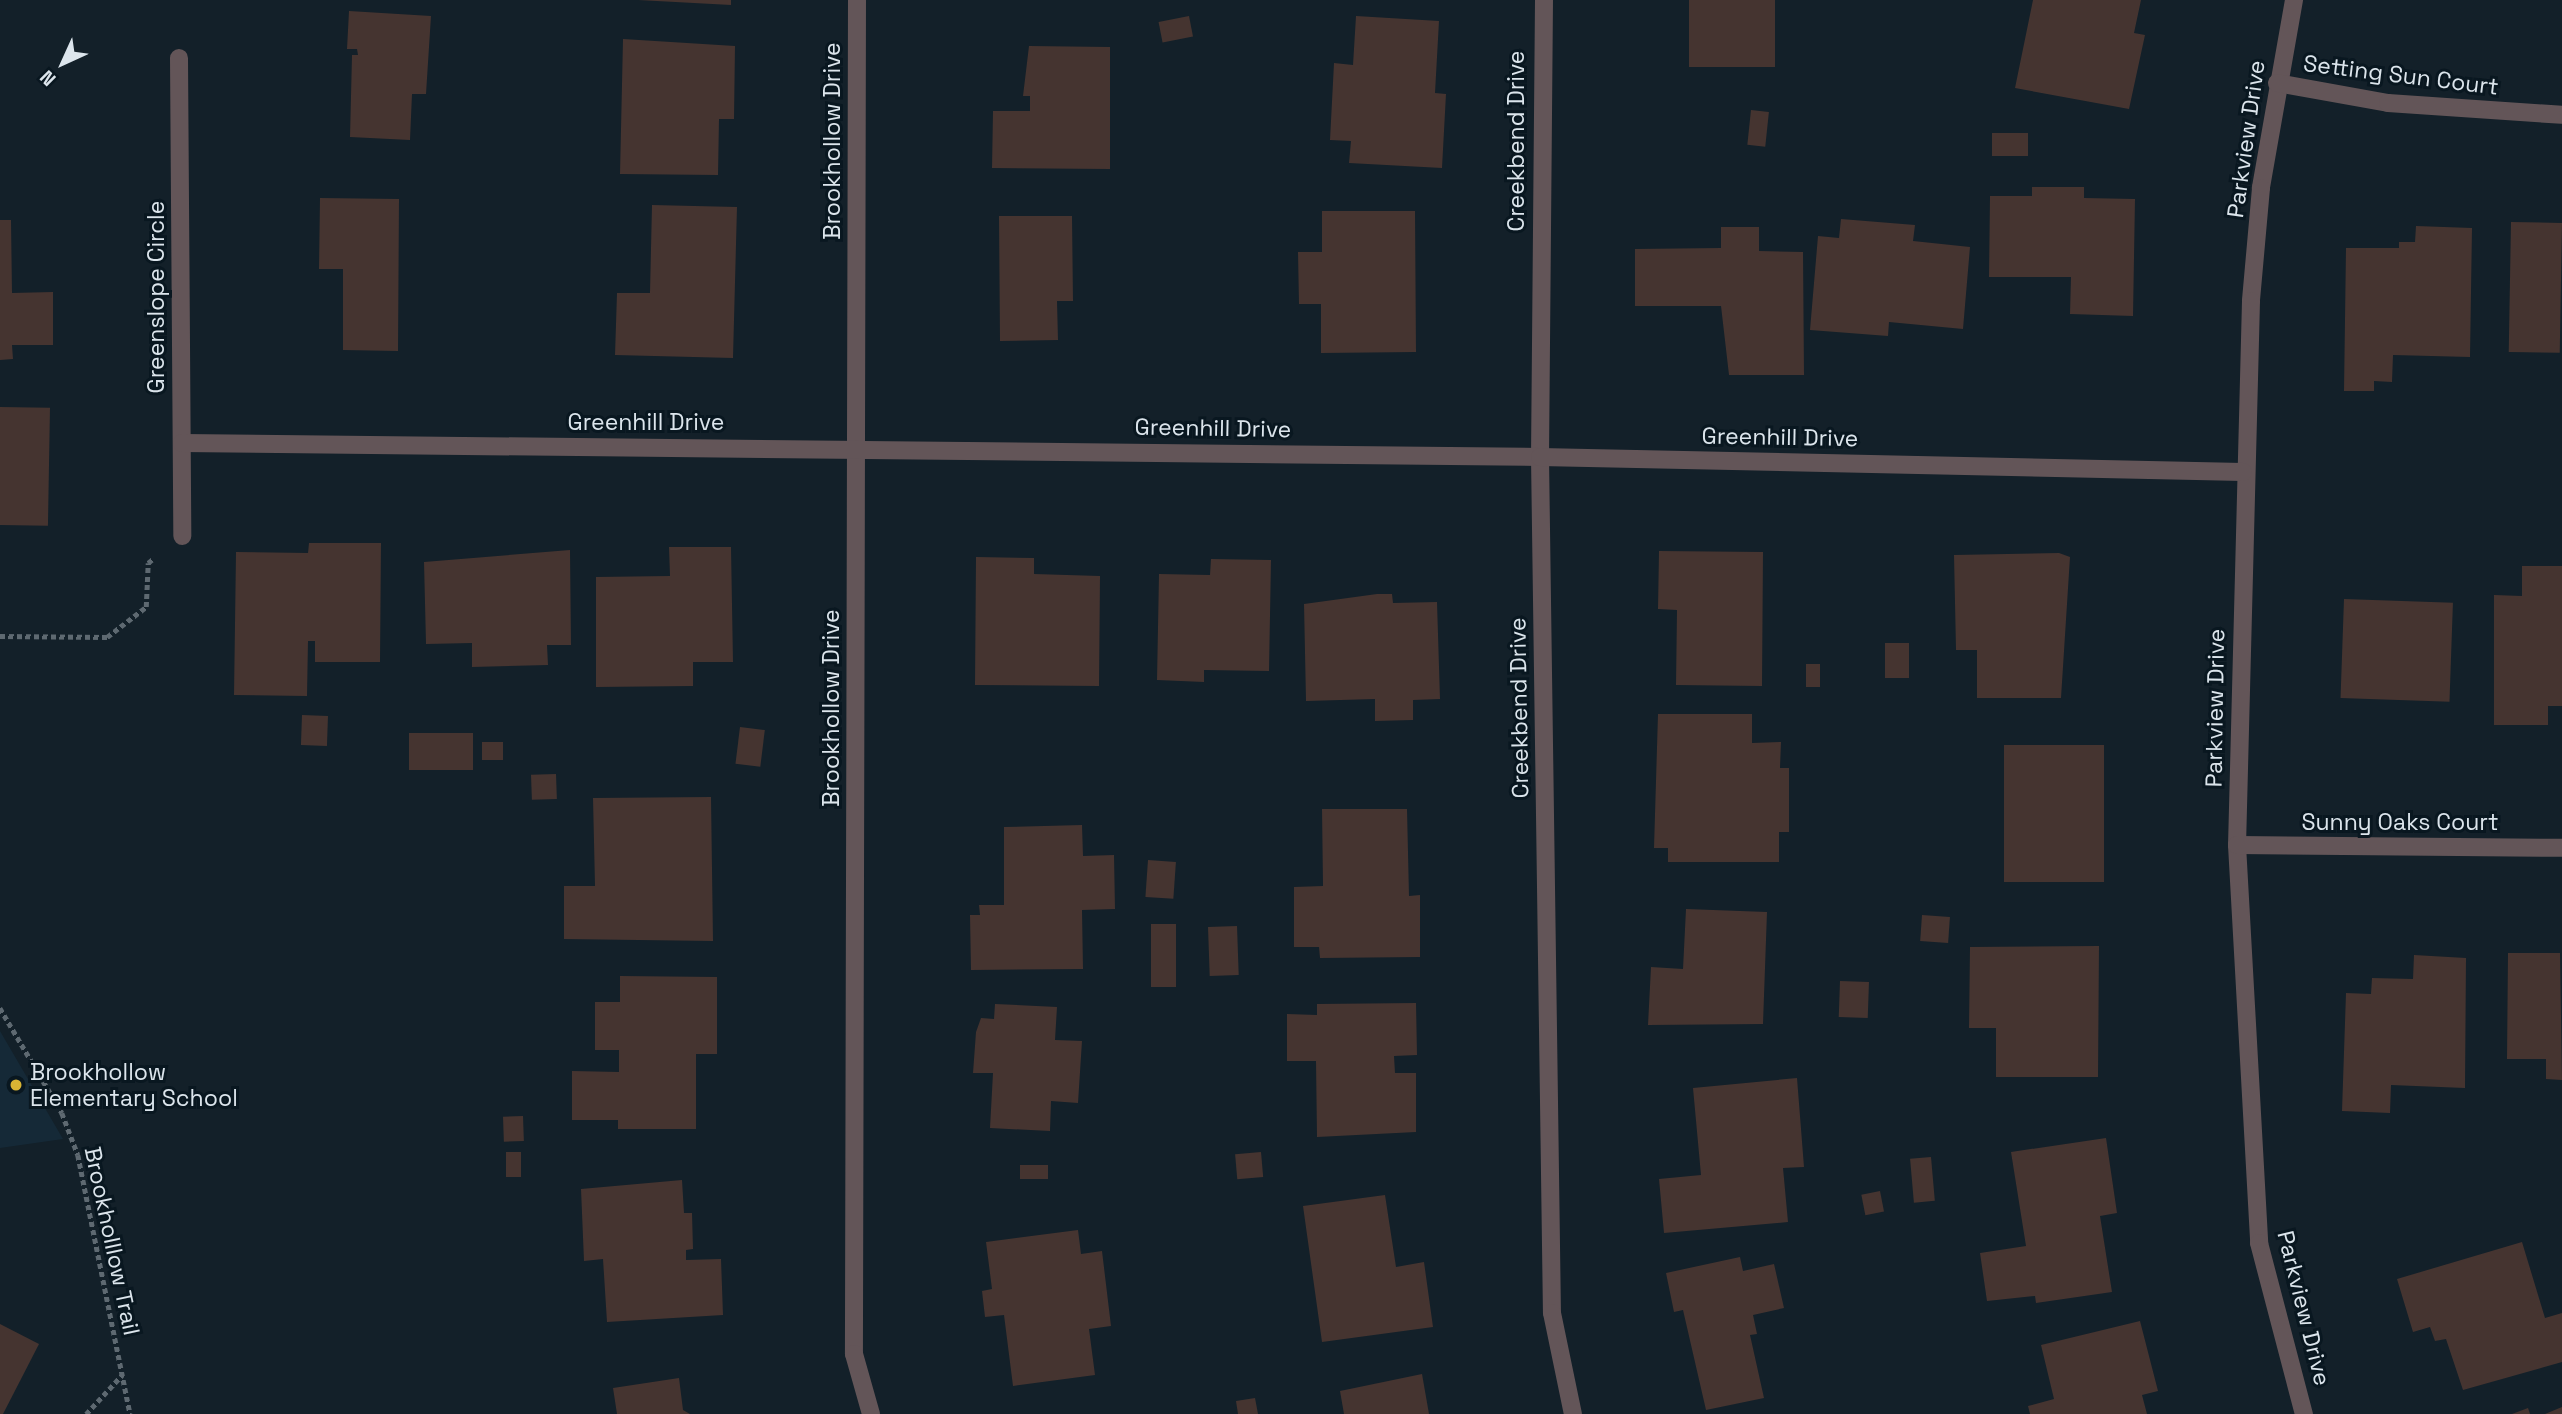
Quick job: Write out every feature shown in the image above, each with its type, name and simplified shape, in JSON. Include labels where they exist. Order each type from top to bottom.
[{"type":"street","name":"Brookhollow Drive","points":[[857,0],[855,1354],[871,1414]]},
{"type":"street","name":"Creekbend Drive","points":[[1544,0],[1540,457],[1552,1313],[1573,1414]]},
{"type":"street","name":"Parkview Drive","points":[[2294,0],[2277,83],[2251,301],[2243,472],[2237,845],[2259,1243],[2304,1414]]},
{"type":"street","name":"Greenslope Circle","points":[[179,58],[182,537]]},
{"type":"street","name":"Setting Sun Court","points":[[2277,83],[2400,104],[2562,115]]},
{"type":"street","name":"Greenhill Drive","points":[[182,443],[1540,457],[2243,472]]},
{"type":"street","name":"Sunny Oaks Court","points":[[2237,845],[2562,848]]},
{"type":"path","points":[[0,636],[107,637],[146,607],[148,563],[182,537]]},
{"type":"path","name":"Brookholllow Trail","points":[[0,1008],[78,1155],[130,1414]]},
{"type":"path","points":[[86,1414],[122,1375]]},
{"type":"shaded area","name":"Brookhollow Elementary School","points":[[0,1031],[63,1139],[0,1148]]},
{"type":"building","points":[[638,0],[731,0],[731,5]]},
{"type":"building","points":[[1689,0],[1775,0],[1775,67],[1689,67]]},
{"type":"building","points":[[2033,0],[2141,0],[2134,33],[2145,35],[2129,109],[2015,88]]},
{"type":"building","points":[[349,11],[431,16],[426,94],[412,94],[410,140],[350,137],[352,55],[358,55],[357,49],[347,49]]},
{"type":"building","points":[[1189,16],[1193,37],[1163,43],[1159,22]]},
{"type":"building","points":[[1356,16],[1439,21],[1435,93],[1446,94],[1442,168],[1349,163],[1351,141],[1330,140],[1334,63],[1353,65]]},
{"type":"building","points":[[623,39],[735,46],[734,119],[719,119],[718,175],[620,174]]},
{"type":"building","points":[[1029,46],[1110,47],[1110,169],[992,168],[993,111],[1030,111],[1030,96],[1023,96]]},
{"type":"building","points":[[1751,110],[1769,112],[1765,147],[1747,145]]},
{"type":"building","points":[[1992,133],[2028,133],[2028,156],[1992,156]]},
{"type":"building","points":[[2032,187],[2084,187],[2084,198],[2135,199],[2133,316],[2070,314],[2071,277],[1989,277],[1990,196],[2032,196]]},
{"type":"building","points":[[320,198],[399,199],[398,351],[343,350],[343,269],[319,269]]},
{"type":"building","points":[[652,205],[737,207],[733,358],[615,355],[617,293],[650,293]]},
{"type":"building","points":[[1322,211],[1415,211],[1416,352],[1321,353],[1321,304],[1299,304],[1298,252],[1322,252]]},
{"type":"building","points":[[999,216],[1072,216],[1073,301],[1057,301],[1058,340],[1000,341]]},
{"type":"building","points":[[1841,219],[1915,225],[1913,241],[1970,247],[1963,329],[1889,322],[1888,336],[1810,330],[1818,236],[1839,238]]},
{"type":"building","points":[[0,220],[11,220],[12,293],[53,292],[53,345],[12,345],[13,359],[0,360]]},
{"type":"building","points":[[2511,222],[2562,223],[2560,353],[2509,352]]},
{"type":"building","points":[[2416,226],[2472,228],[2470,357],[2393,355],[2392,382],[2374,381],[2374,391],[2344,391],[2346,248],[2399,248],[2399,242],[2415,242]]},
{"type":"building","points":[[1721,227],[1759,227],[1759,251],[1803,252],[1804,375],[1729,375],[1721,306],[1635,306],[1635,249],[1721,248]]},
{"type":"building","points":[[0,407],[50,408],[48,526],[0,525]]},
{"type":"building","points":[[309,543],[381,543],[380,662],[315,662],[315,641],[308,641],[307,696],[234,695],[236,552],[308,553]]},
{"type":"building","points":[[669,547],[731,547],[733,662],[693,662],[693,686],[596,687],[596,577],[670,576]]},
{"type":"building","points":[[570,550],[571,645],[547,645],[548,665],[472,667],[472,643],[426,644],[424,562]]},
{"type":"building","points":[[1659,551],[1763,552],[1762,686],[1676,685],[1677,610],[1658,609]]},
{"type":"building","points":[[2059,553],[2070,557],[2061,698],[1977,698],[1977,650],[1956,650],[1954,555]]},
{"type":"building","points":[[976,557],[1034,558],[1034,574],[1100,576],[1099,686],[975,685]]},
{"type":"building","points":[[1211,559],[1271,560],[1269,671],[1204,670],[1204,682],[1157,680],[1159,574],[1210,575]]},
{"type":"building","points":[[2522,566],[2562,566],[2562,706],[2548,706],[2548,725],[2494,725],[2494,595],[2522,596]]},
{"type":"building","points":[[1392,594],[1393,603],[1437,602],[1440,699],[1413,700],[1413,720],[1375,721],[1375,699],[1306,701],[1304,604]]},
{"type":"building","points":[[2344,599],[2453,603],[2449,702],[2341,698]]},
{"type":"building","points":[[1885,643],[1909,643],[1909,678],[1885,678]]},
{"type":"building","points":[[1806,664],[1820,664],[1820,687],[1806,687]]},
{"type":"building","points":[[1658,714],[1752,714],[1752,743],[1781,742],[1780,768],[1789,768],[1789,832],[1779,832],[1779,862],[1668,862],[1668,848],[1654,848]]},
{"type":"building","points":[[302,715],[328,716],[327,746],[301,745]]},
{"type":"building","points":[[740,727],[765,730],[760,767],[735,764]]},
{"type":"building","points":[[409,733],[473,733],[473,770],[409,770]]},
{"type":"building","points":[[482,742],[503,742],[503,760],[482,760]]},
{"type":"building","points":[[2004,745],[2104,745],[2104,882],[2004,882]]},
{"type":"building","points":[[556,774],[557,799],[532,800],[531,775]]},
{"type":"building","points":[[711,797],[713,941],[564,939],[564,886],[595,886],[593,798]]},
{"type":"building","points":[[1322,809],[1407,809],[1409,896],[1420,895],[1420,957],[1320,958],[1319,947],[1294,947],[1294,887],[1323,886]]},
{"type":"building","points":[[1082,825],[1083,856],[1114,855],[1115,909],[1082,910],[1083,969],[971,970],[970,915],[980,915],[979,905],[1004,905],[1004,827]]},
{"type":"building","points":[[1148,860],[1176,862],[1173,899],[1145,897]]},
{"type":"building","points":[[1686,909],[1767,912],[1763,1024],[1648,1025],[1651,967],[1683,969]]},
{"type":"building","points":[[1922,915],[1950,917],[1948,943],[1920,941]]},
{"type":"building","points":[[1151,924],[1176,924],[1176,987],[1151,987]]},
{"type":"building","points":[[1237,926],[1239,975],[1210,976],[1208,927]]},
{"type":"building","points":[[2099,946],[2098,1077],[1996,1077],[1996,1028],[1969,1028],[1970,947]]},
{"type":"building","points":[[2508,953],[2560,953],[2562,1080],[2546,1079],[2546,1059],[2507,1059]]},
{"type":"building","points":[[2414,955],[2466,958],[2465,1088],[2391,1085],[2390,1113],[2342,1111],[2346,993],[2371,994],[2372,978],[2413,979]]},
{"type":"building","points":[[620,976],[717,977],[717,1054],[696,1054],[696,1129],[618,1129],[618,1120],[572,1120],[572,1071],[619,1072],[619,1050],[595,1050],[595,1002],[620,1002]]},
{"type":"building","points":[[1840,981],[1869,982],[1868,1018],[1839,1017]]},
{"type":"building","points":[[1416,1003],[1417,1055],[1394,1056],[1395,1073],[1416,1073],[1416,1132],[1317,1137],[1316,1061],[1287,1061],[1287,1014],[1317,1015],[1317,1004]]},
{"type":"building","points":[[995,1004],[1057,1007],[1055,1040],[1082,1041],[1078,1103],[1051,1101],[1050,1131],[990,1128],[993,1073],[973,1073],[976,1032],[981,1018],[994,1019]]},
{"type":"building","points":[[1797,1078],[1804,1167],[1783,1168],[1788,1222],[1664,1233],[1659,1179],[1701,1175],[1693,1088]]},
{"type":"building","points":[[523,1116],[524,1141],[504,1142],[503,1117]]},
{"type":"building","points":[[2106,1138],[2117,1213],[2100,1216],[2112,1292],[2036,1303],[2035,1296],[1987,1301],[1980,1253],[2026,1246],[2011,1152]]},
{"type":"building","points":[[506,1152],[521,1152],[521,1177],[506,1177]]},
{"type":"building","points":[[1261,1152],[1263,1177],[1237,1179],[1235,1154]]},
{"type":"building","points":[[1931,1157],[1935,1201],[1914,1203],[1910,1159]]},
{"type":"building","points":[[1020,1165],[1048,1165],[1048,1179],[1020,1179]]},
{"type":"building","points":[[682,1180],[684,1213],[692,1213],[693,1249],[686,1250],[686,1260],[721,1259],[723,1315],[607,1322],[603,1259],[584,1261],[581,1189]]},
{"type":"building","points":[[1880,1191],[1884,1212],[1865,1215],[1861,1195]]},
{"type":"building","points":[[1385,1195],[1396,1267],[1424,1262],[1433,1327],[1322,1342],[1303,1206]]},
{"type":"building","points":[[1078,1230],[1081,1254],[1102,1251],[1111,1326],[1089,1329],[1095,1375],[1013,1386],[1004,1315],[985,1317],[982,1291],[992,1289],[986,1242]]},
{"type":"building","points":[[2522,1242],[2545,1318],[2562,1313],[2562,1362],[2463,1390],[2446,1339],[2435,1341],[2430,1327],[2413,1332],[2397,1279]]},
{"type":"building","points":[[1740,1257],[1743,1271],[1774,1264],[1784,1308],[1753,1315],[1757,1334],[1750,1335],[1764,1398],[1706,1410],[1683,1310],[1674,1312],[1666,1273]]},
{"type":"building","points":[[2140,1321],[2158,1391],[2142,1395],[2147,1414],[2030,1414],[2028,1406],[2054,1399],[2041,1345]]},
{"type":"building","points":[[0,1324],[39,1344],[3,1414],[0,1414]]},
{"type":"building","points":[[1422,1374],[1429,1414],[1344,1414],[1340,1391]]},
{"type":"building","points":[[679,1378],[683,1410],[690,1414],[617,1414],[613,1388]]},
{"type":"building","points":[[1255,1398],[1258,1414],[1238,1414],[1236,1401]]},
{"type":"building","points":[[2562,1407],[2562,1414],[2545,1414]]},
{"type":"building","points":[[2528,1408],[2530,1414],[2512,1414]]},
{"type":"place","name":"Brookhollow Elementary School","points":[[16,1085]]}]
